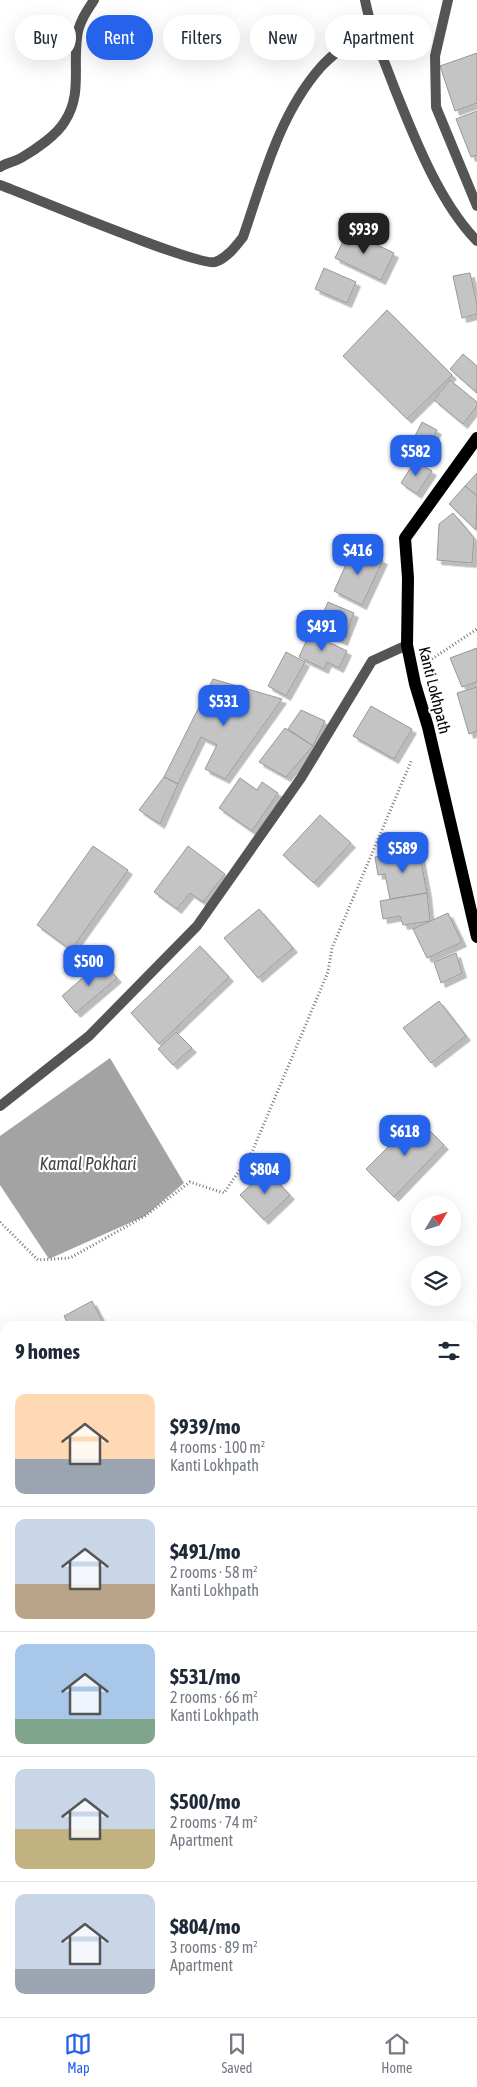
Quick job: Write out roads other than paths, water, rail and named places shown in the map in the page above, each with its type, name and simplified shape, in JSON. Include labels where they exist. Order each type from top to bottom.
[{"type":"main road","name":"Kanti Lokhpath","points":[[477,438],[405,538],[408,578],[407,645],[477,937]]},
{"type":"street","points":[[0,167],[20,159],[35,149],[65,122],[72,106],[77,86],[77,38],[82,17],[94,0]]},
{"type":"street","points":[[365,0],[368,15]]},
{"type":"street","points":[[448,0],[435,56],[436,106],[477,206]]},
{"type":"street","points":[[0,185],[157,246],[205,262],[215,262],[234,249],[243,237],[274,148],[292,109],[321,67],[330,60]]},
{"type":"street","points":[[384,60],[411,130],[437,185],[477,241]]},
{"type":"street","points":[[0,1106],[89,1036],[197,926],[301,778],[372,661],[407,645]]},
{"type":"water","name":"Kamal Pokhari","points":[[110,1058],[184,1183],[145,1216],[49,1259],[0,1185],[0,1136]]}]
